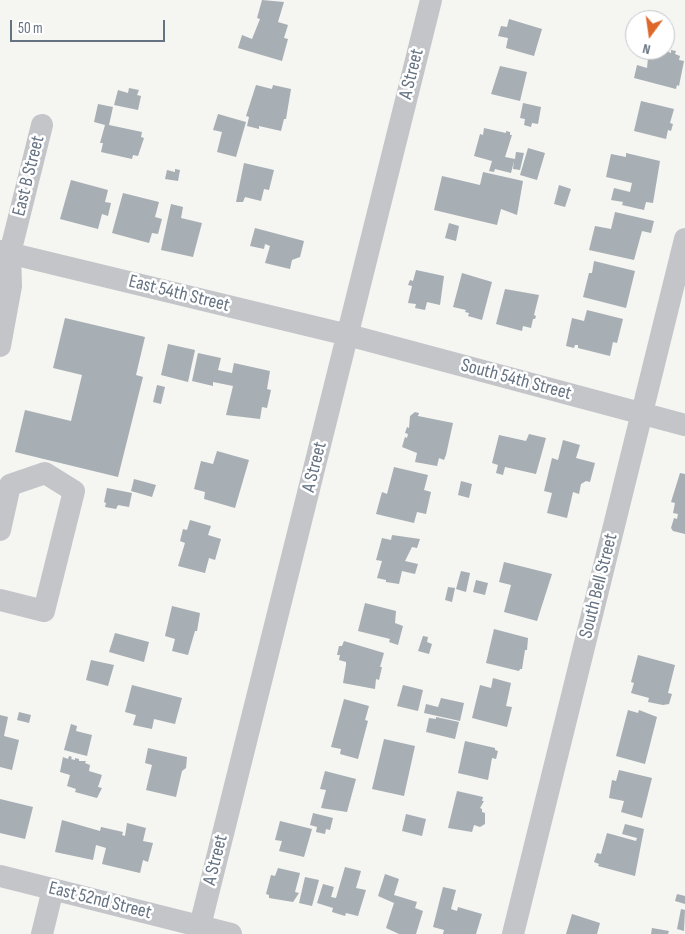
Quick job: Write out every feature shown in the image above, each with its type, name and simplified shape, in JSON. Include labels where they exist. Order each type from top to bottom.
[{"type":"street","name":"A Street","points":[[199,929],[430,0]]},
{"type":"street","name":"East B Street","points":[[0,346],[11,286],[5,252],[42,125]]},
{"type":"street","name":"South Bell Street","points":[[514,934],[685,239]]},
{"type":"street","name":"East 54th Street","points":[[5,252],[348,335]]},
{"type":"street","name":"South 54th Street","points":[[348,335],[685,425]]},
{"type":"street","points":[[0,530],[5,481],[45,473],[74,491],[44,611],[0,600]]},
{"type":"street","name":"East 52nd Street","points":[[0,876],[199,929],[231,934]]},
{"type":"street","points":[[42,934],[53,889]]},
{"type":"building","points":[[262,0],[284,2],[278,22],[288,25],[284,38],[288,39],[282,61],[238,48],[242,35],[252,39],[260,19],[257,18]]},
{"type":"building","points":[[509,19],[542,29],[534,56],[506,48],[508,38],[498,36],[501,26],[507,27]]},
{"type":"building","points":[[675,54],[680,56],[679,60],[684,61],[679,86],[677,85],[676,89],[634,78],[637,65],[647,68],[648,60],[675,60]]},
{"type":"building","points":[[500,66],[527,72],[520,101],[491,94]]},
{"type":"building","points":[[256,85],[272,89],[273,85],[291,89],[286,119],[284,119],[281,131],[259,126],[259,129],[247,126],[249,117],[246,116]]},
{"type":"building","points":[[129,88],[139,90],[137,95],[141,96],[138,110],[114,105],[118,90],[128,93]]},
{"type":"building","points":[[641,101],[674,109],[670,123],[673,124],[671,131],[668,130],[666,139],[634,131]]},
{"type":"building","points":[[523,103],[541,107],[538,124],[532,123],[531,127],[524,125],[525,119],[520,118]]},
{"type":"building","points":[[98,104],[113,107],[109,125],[142,132],[141,137],[144,138],[138,156],[133,155],[132,159],[101,152],[103,143],[100,143],[105,125],[94,122]]},
{"type":"building","points":[[218,114],[246,122],[236,157],[217,152],[222,132],[213,130]]},
{"type":"building","points":[[484,128],[506,133],[506,131],[510,132],[510,135],[512,135],[505,157],[515,159],[516,152],[524,153],[520,170],[513,169],[514,161],[511,173],[495,169],[494,172],[489,171],[492,161],[474,156],[480,134],[483,135]]},
{"type":"building","points":[[528,148],[545,153],[537,180],[520,175]]},
{"type":"building","points":[[626,153],[660,161],[653,203],[646,202],[644,210],[622,205],[623,202],[611,200],[614,188],[630,192],[632,183],[606,177],[611,154],[626,157]]},
{"type":"building","points":[[244,163],[274,170],[269,190],[264,189],[261,201],[245,197],[243,202],[236,202]]},
{"type":"building","points":[[175,169],[180,170],[178,181],[165,179],[167,170],[175,172]]},
{"type":"building","points":[[483,172],[523,181],[517,215],[501,209],[497,225],[434,210],[442,176],[480,185]]},
{"type":"building","points":[[71,180],[108,190],[105,202],[111,203],[108,216],[102,214],[98,229],[60,219]]},
{"type":"building","points":[[559,185],[571,189],[565,207],[554,204]]},
{"type":"building","points":[[123,193],[159,202],[155,217],[162,219],[158,234],[152,233],[149,243],[112,233]]},
{"type":"building","points":[[171,204],[183,207],[181,218],[202,223],[193,257],[161,250]]},
{"type":"building","points":[[615,212],[654,221],[651,233],[642,231],[634,260],[589,250],[595,226],[611,229]]},
{"type":"building","points":[[449,223],[459,226],[456,241],[445,238]]},
{"type":"building","points":[[255,228],[304,241],[300,257],[292,260],[290,269],[265,263],[270,246],[265,244],[264,249],[250,246]]},
{"type":"building","points":[[594,261],[635,271],[626,308],[583,297],[589,273],[592,273]]},
{"type":"building","points":[[416,270],[444,276],[440,305],[427,302],[425,310],[415,308],[416,304],[408,303],[412,286],[408,285],[410,280],[413,281]]},
{"type":"building","points":[[462,273],[492,282],[482,320],[468,316],[469,313],[465,312],[466,310],[453,307]]},
{"type":"building","points":[[505,289],[539,295],[534,315],[536,316],[533,319],[531,328],[523,326],[522,331],[496,324]]},
{"type":"building","points":[[587,310],[623,319],[617,343],[613,342],[610,356],[578,348],[578,345],[575,345],[574,348],[566,346],[572,318],[584,321]]},
{"type":"building","points":[[65,318],[145,337],[136,375],[143,377],[118,477],[15,452],[25,410],[71,421],[82,375],[53,368]]},
{"type":"building","points":[[168,344],[195,350],[188,382],[161,375]]},
{"type":"building","points":[[198,353],[221,358],[218,370],[232,373],[234,363],[270,371],[267,389],[271,390],[267,408],[262,407],[260,419],[226,415],[233,386],[213,382],[213,386],[192,381]]},
{"type":"building","points":[[157,385],[165,387],[161,404],[153,402]]},
{"type":"building","points":[[415,412],[419,413],[418,416],[453,423],[446,455],[444,460],[439,458],[437,466],[415,462],[417,453],[402,447],[405,437],[407,438],[408,434],[405,433],[407,427],[409,428],[410,416]]},
{"type":"building","points":[[529,434],[546,438],[536,474],[505,467],[503,475],[496,473],[498,465],[492,463],[499,435],[526,441]]},
{"type":"building","points":[[563,440],[580,445],[576,458],[595,463],[590,482],[586,481],[581,484],[579,494],[573,492],[567,518],[547,513],[552,493],[544,491],[552,458],[558,460]]},
{"type":"building","points":[[217,451],[249,460],[235,508],[204,499],[205,492],[194,489],[201,461],[213,464]]},
{"type":"building","points":[[394,467],[428,475],[424,490],[431,492],[426,514],[417,512],[414,523],[376,514],[382,492],[387,494]]},
{"type":"building","points":[[680,473],[685,474],[685,534],[673,531],[671,528],[674,518],[677,519],[678,514],[673,513],[675,503],[671,502]]},
{"type":"building","points":[[134,479],[156,485],[152,497],[131,491]]},
{"type":"building","points":[[461,481],[472,484],[469,498],[458,495]]},
{"type":"building","points":[[107,488],[132,493],[129,507],[118,505],[116,509],[105,507],[106,503],[104,502]]},
{"type":"building","points":[[190,520],[211,526],[208,535],[221,539],[215,560],[209,558],[205,573],[178,566],[185,543],[180,541],[183,529],[187,530]]},
{"type":"building","points":[[392,535],[420,539],[417,548],[412,547],[405,561],[418,564],[415,574],[402,571],[399,584],[377,578],[382,561],[376,560],[382,538],[391,540]]},
{"type":"building","points":[[504,562],[552,574],[537,621],[504,612],[511,585],[499,582]]},
{"type":"building","points":[[461,571],[470,573],[466,592],[456,589]]},
{"type":"building","points":[[476,580],[488,583],[485,595],[473,592]]},
{"type":"building","points":[[448,587],[455,588],[452,602],[445,600]]},
{"type":"building","points":[[365,603],[396,611],[395,623],[403,626],[398,645],[389,642],[390,639],[358,631]]},
{"type":"building","points":[[172,606],[200,613],[197,631],[195,631],[188,655],[172,651],[175,639],[165,636]]},
{"type":"building","points":[[494,629],[528,638],[522,669],[519,671],[486,663]]},
{"type":"building","points":[[115,633],[149,642],[144,662],[109,652]]},
{"type":"building","points":[[423,636],[428,637],[427,642],[432,644],[429,654],[418,651]]},
{"type":"building","points":[[344,641],[384,653],[379,680],[376,679],[375,689],[343,683],[346,662],[339,660],[340,655],[337,655],[339,646],[342,646]]},
{"type":"building","points":[[638,655],[675,665],[668,693],[672,694],[669,704],[663,705],[648,702],[649,698],[631,693],[634,683],[631,682]]},
{"type":"building","points":[[91,660],[114,665],[108,686],[86,680]]},
{"type":"building","points":[[493,678],[511,683],[506,706],[512,707],[507,727],[472,718],[480,685],[491,688]]},
{"type":"building","points":[[132,685],[182,698],[175,724],[154,719],[152,729],[133,725],[136,715],[125,712]]},
{"type":"building","points":[[403,685],[423,690],[418,711],[397,706]]},
{"type":"building","points":[[441,698],[464,703],[460,721],[424,713],[426,704],[438,707]]},
{"type":"building","points":[[344,699],[369,706],[365,720],[368,721],[358,759],[340,754],[341,749],[331,747]]},
{"type":"building","points":[[628,710],[638,713],[639,710],[657,717],[645,764],[616,756]]},
{"type":"building","points":[[19,712],[31,715],[29,723],[17,720]]},
{"type":"building","points":[[0,715],[8,717],[4,736],[19,740],[12,770],[0,767]]},
{"type":"building","points":[[436,717],[459,722],[455,739],[426,732],[429,718],[436,719]]},
{"type":"building","points":[[71,724],[77,726],[76,731],[92,735],[87,756],[64,750]]},
{"type":"building","points":[[384,739],[415,746],[404,796],[372,789]]},
{"type":"building","points":[[465,741],[495,748],[498,751],[496,759],[492,758],[488,780],[458,773]]},
{"type":"building","points":[[148,748],[187,757],[186,768],[182,771],[176,797],[146,790],[152,765],[145,763]]},
{"type":"building","points":[[69,756],[72,757],[71,759],[75,760],[75,758],[79,759],[79,761],[86,761],[85,763],[90,765],[89,771],[102,775],[98,787],[102,788],[97,798],[75,792],[76,789],[67,786],[70,775],[60,772],[63,757],[68,759]]},
{"type":"building","points":[[619,770],[652,778],[642,818],[621,812],[624,801],[609,798],[612,780],[616,781]]},
{"type":"building","points":[[325,771],[356,779],[347,812],[321,808],[326,790],[320,789]]},
{"type":"building","points":[[457,791],[483,797],[482,801],[484,801],[480,808],[485,813],[485,824],[480,827],[474,825],[472,832],[448,828]]},
{"type":"building","points":[[0,799],[33,807],[25,839],[0,833]]},
{"type":"building","points":[[313,813],[333,818],[330,830],[326,829],[325,834],[316,832],[317,827],[310,825]]},
{"type":"building","points":[[406,814],[426,819],[422,836],[402,831]]},
{"type":"building","points":[[62,820],[100,831],[101,827],[123,832],[122,835],[125,836],[127,823],[146,828],[143,841],[153,843],[148,862],[143,860],[140,873],[102,864],[106,848],[96,845],[93,860],[55,852]]},
{"type":"building","points":[[280,821],[312,829],[304,857],[279,851],[282,841],[275,840]]},
{"type":"building","points":[[625,824],[644,829],[635,876],[598,866],[599,864],[594,862],[597,853],[601,854],[607,833],[636,841],[637,838],[622,834]]},
{"type":"building","points":[[345,867],[361,871],[356,888],[366,890],[358,916],[346,913],[345,916],[332,912],[333,908],[317,903],[323,884],[334,887],[331,897],[336,898]]},
{"type":"building","points":[[278,868],[300,873],[295,892],[299,893],[293,902],[269,898],[269,895],[266,894],[271,875],[275,876]]},
{"type":"building","points":[[385,874],[399,879],[394,895],[417,902],[415,908],[423,911],[416,934],[399,934],[386,928],[394,903],[378,896]]},
{"type":"building","points":[[305,877],[319,880],[312,906],[299,903]]},
{"type":"building","points":[[443,887],[456,890],[451,909],[457,911],[458,907],[482,914],[476,934],[443,934],[444,930],[433,927]]},
{"type":"building","points":[[677,894],[685,896],[685,904],[675,901]]},
{"type":"building","points":[[681,909],[685,910],[684,931],[677,929]]},
{"type":"building","points":[[572,914],[600,923],[597,934],[566,934]]},
{"type":"building","points":[[652,928],[669,931],[668,934],[651,934]]}]
